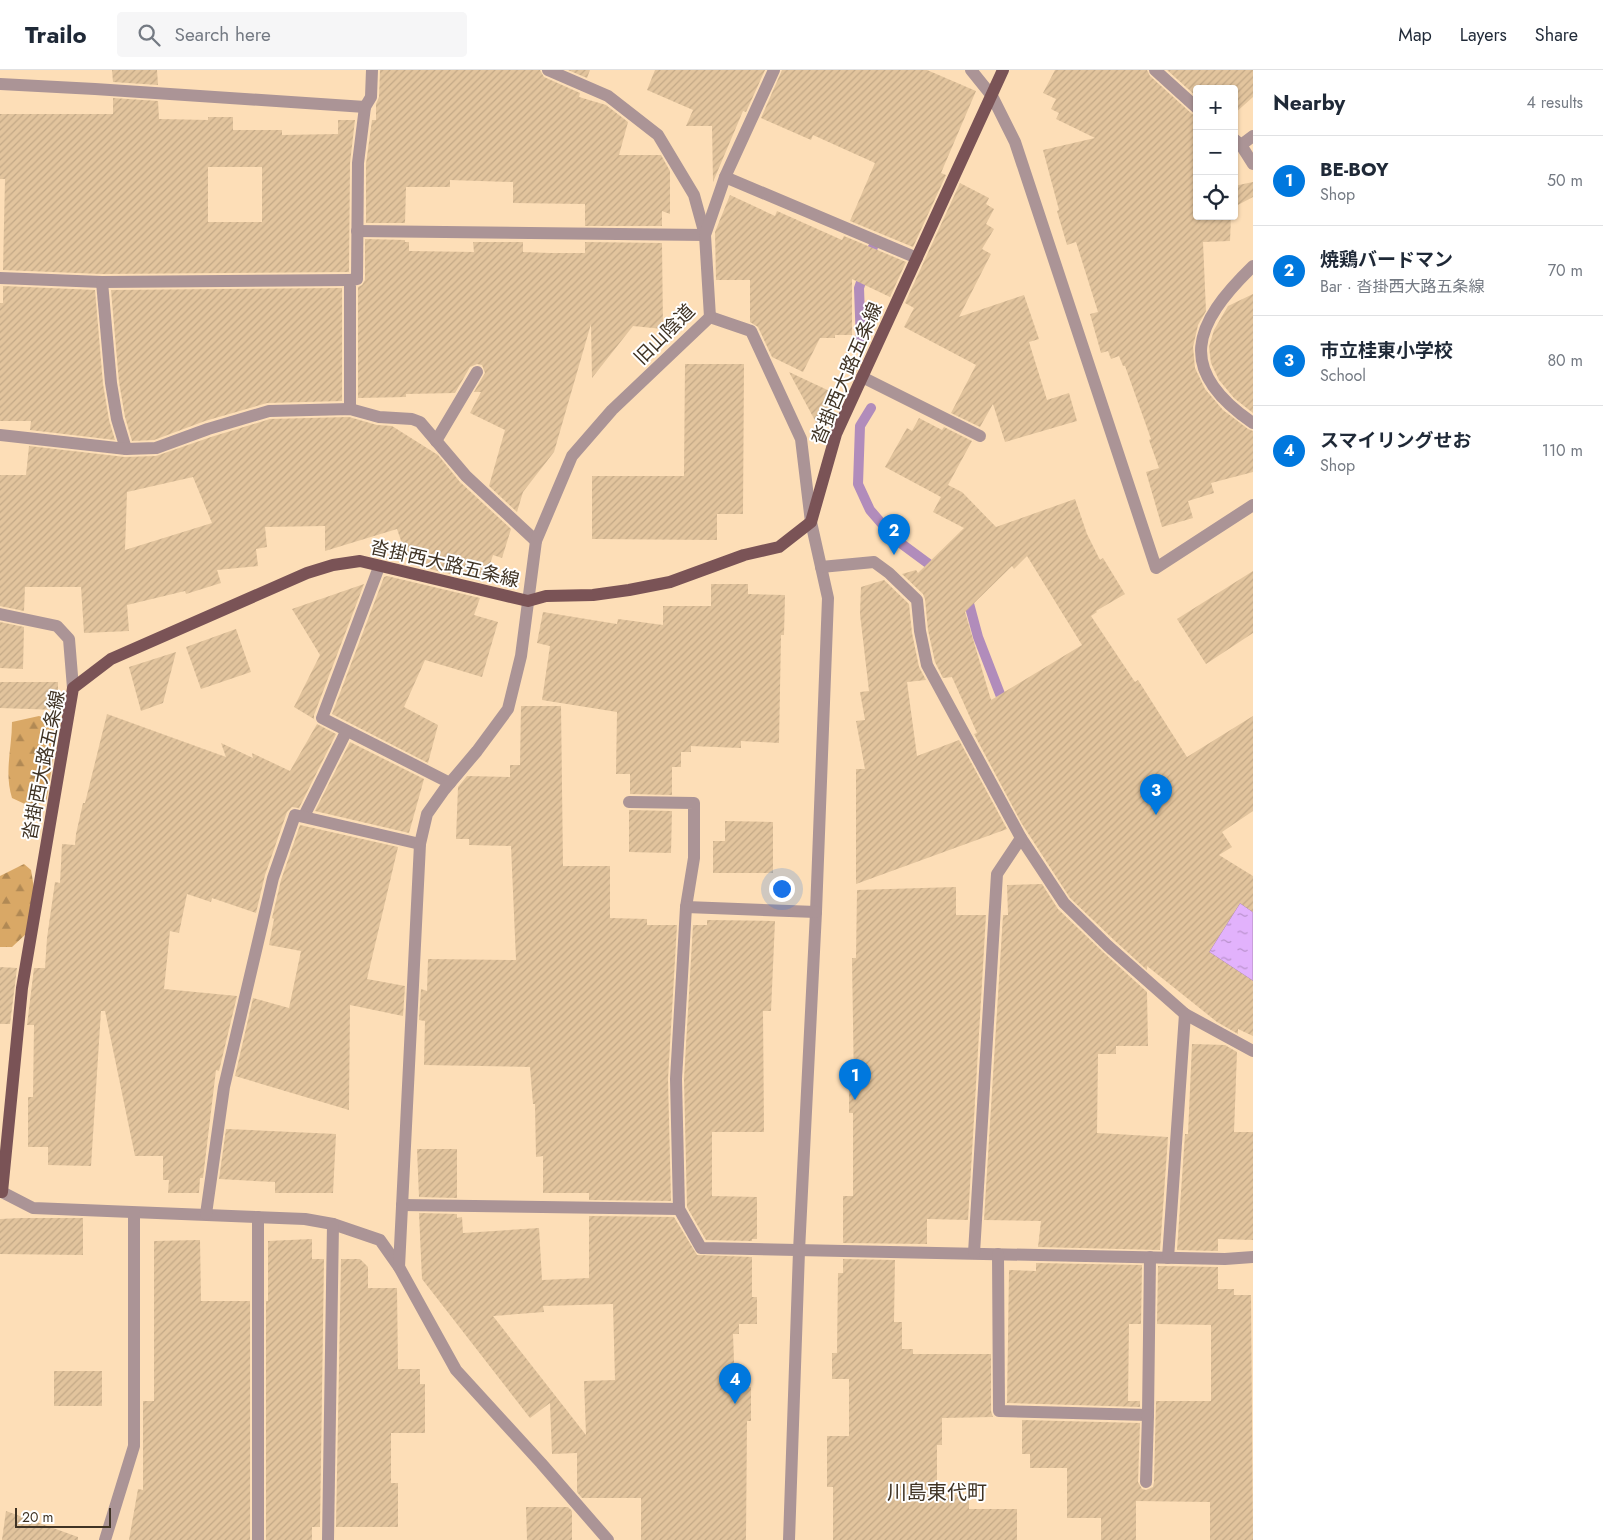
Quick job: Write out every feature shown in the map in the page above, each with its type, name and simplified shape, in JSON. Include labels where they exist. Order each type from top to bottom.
[{"type":"main road","name":"沓掛西大路五条線","points":[[1,1192],[22,988],[73,688],[111,660],[307,573],[333,565],[360,561],[528,601],[546,596],[611,593],[670,582],[744,556],[779,547],[811,522],[836,434],[1003,70]]},
{"type":"street","points":[[0,278],[102,282],[357,279],[358,162],[365,107],[371,97],[372,70]]},
{"type":"street","points":[[357,231],[706,235],[694,195],[658,135],[608,96],[548,70]]},
{"type":"street","name":"旧山陰道","points":[[399,1267],[420,844],[427,814],[508,709],[521,656],[536,541],[572,456],[612,410],[710,318],[706,235],[725,177],[774,70]]},
{"type":"street","points":[[971,70],[992,96],[1015,142],[1156,568],[1253,505]]},
{"type":"street","points":[[1155,70],[1193,104]]},
{"type":"street","points":[[0,84],[365,107]]},
{"type":"street","points":[[1253,136],[1238,142],[1253,164]]},
{"type":"street","points":[[725,177],[917,258]]},
{"type":"street","points":[[1253,266],[1221,301],[1203,334],[1200,344],[1200,356],[1212,386],[1239,414],[1253,423]]},
{"type":"street","points":[[350,280],[350,409]]},
{"type":"street","points":[[102,282],[111,383],[117,419],[126,449]]},
{"type":"street","points":[[710,318],[751,331],[801,439],[811,522],[828,598],[789,1540]]},
{"type":"street","points":[[436,441],[477,372]]},
{"type":"street","points":[[862,378],[980,436]]},
{"type":"street","points":[[0,435],[126,449],[156,448],[208,429],[269,411],[350,409],[379,417],[412,419],[420,422],[466,476],[536,541]]},
{"type":"street","points":[[821,567],[874,562],[890,573],[917,600],[920,631],[927,665],[1020,838],[1064,903],[1108,946],[1185,1014],[1253,1051]]},
{"type":"street","points":[[379,567],[322,718],[346,732],[450,783]]},
{"type":"street","points":[[0,614],[56,626],[69,639],[73,688]]},
{"type":"street","points":[[304,816],[346,732]]},
{"type":"street","points":[[629,802],[694,803],[694,858],[686,906],[676,1079],[680,1209],[701,1248],[1225,1259],[1253,1256]]},
{"type":"street","points":[[206,1214],[224,1087],[273,878],[295,815],[420,844]]},
{"type":"street","points":[[974,1253],[997,874],[1020,838]]},
{"type":"street","points":[[686,906],[816,912]]},
{"type":"street","points":[[1168,1258],[1185,1014]]},
{"type":"street","points":[[1,1192],[33,1208],[305,1218],[333,1224],[380,1240],[399,1267],[456,1370],[608,1540]]},
{"type":"street","points":[[402,1205],[680,1209]]},
{"type":"street","points":[[105,1540],[134,1446],[134,1213]]},
{"type":"street","points":[[258,1217],[258,1540]]},
{"type":"street","points":[[328,1540],[333,1224]]},
{"type":"street","points":[[998,1254],[999,1412],[1148,1415]]},
{"type":"street","points":[[1146,1482],[1150,1257]]},
{"type":"green space","points":[[39,716],[59,723],[46,803],[27,805],[12,798],[10,788],[8,769],[12,722]]},
{"type":"green space","points":[[24,864],[31,870],[34,888],[27,933],[12,947],[0,947],[0,876]]},
{"type":"water","points":[[1240,903],[1253,912],[1253,981],[1209,952]]},
{"type":"building","points":[[112,70],[157,70],[158,85],[113,82]]},
{"type":"building","points":[[380,70],[540,70],[544,77],[580,93],[579,97],[606,105],[628,122],[619,155],[661,155],[670,171],[670,214],[662,211],[662,226],[585,226],[585,204],[513,203],[513,182],[450,180],[450,187],[406,187],[405,223],[366,223],[366,164],[372,120],[376,120]]},
{"type":"building","points":[[568,70],[590,70],[587,78]]},
{"type":"building","points":[[655,70],[765,70],[746,112],[743,111],[713,182],[712,126],[686,126],[693,110],[647,90]]},
{"type":"building","points":[[782,70],[927,70],[976,91],[941,173],[946,175],[913,247],[850,221],[875,163],[813,135],[811,140],[761,118]]},
{"type":"building","points":[[1055,70],[1147,70],[1150,76],[1193,114],[1193,220],[1231,220],[1230,241],[1203,242],[1206,311],[1198,325],[1193,347],[1195,368],[1205,389],[1223,410],[1253,431],[1253,472],[1211,483],[1214,493],[1188,501],[1193,518],[1162,527],[1146,472],[1159,468],[1149,440],[1151,439],[1125,366],[1123,366],[1119,356],[1111,359],[1108,351],[1101,353],[1090,314],[1098,312],[1076,242],[1067,245],[1057,211],[1059,210],[1043,150],[1095,138],[1056,119],[1059,113],[1051,109],[1056,99],[1043,93]]},
{"type":"building","points":[[1167,70],[1253,70],[1253,97],[1238,110],[1238,85],[1193,85],[1193,93]]},
{"type":"building","points":[[113,98],[158,101],[159,119],[208,120],[208,117],[233,117],[233,130],[282,130],[282,135],[338,134],[338,120],[355,120],[350,163],[349,272],[102,274],[3,270],[5,179],[0,179],[0,114],[113,114]],"holes":[[[208,167],[262,167],[262,222],[208,222]]]},
{"type":"building","points":[[1253,182],[1253,197],[1238,205],[1238,185]]},
{"type":"building","points":[[960,183],[989,198],[986,204],[994,209],[986,224],[994,229],[982,249],[991,254],[959,317],[1024,295],[1039,339],[1029,342],[1047,400],[1069,393],[1077,421],[1005,442],[993,404],[980,427],[951,413],[976,365],[904,327],[914,308],[905,303]]},
{"type":"building","points":[[730,195],[775,216],[777,211],[842,240],[844,236],[906,262],[890,297],[852,279],[852,335],[835,335],[835,338],[820,338],[803,372],[772,357],[758,327],[750,322],[750,280],[716,280],[715,232]]},
{"type":"building","points":[[365,239],[405,240],[405,242],[409,242],[409,251],[474,252],[473,242],[523,242],[523,252],[550,253],[585,253],[585,242],[662,243],[663,329],[633,326],[592,378],[591,324],[554,452],[523,492],[517,512],[489,486],[505,430],[470,413],[481,392],[474,392],[485,373],[482,365],[477,364],[470,367],[455,393],[406,394],[406,397],[358,398],[358,287],[365,280]]},
{"type":"building","points":[[3,286],[95,290],[103,384],[109,420],[115,440],[30,430],[31,421],[0,421],[0,303],[3,303]]},
{"type":"building","points":[[342,288],[342,401],[267,403],[205,421],[154,440],[132,441],[125,417],[119,382],[111,290]]},
{"type":"building","points":[[1253,294],[1253,413],[1234,398],[1219,380],[1211,363],[1209,347],[1214,330],[1228,306]]},
{"type":"building","points":[[685,364],[744,364],[743,514],[717,514],[717,540],[592,539],[592,476],[684,476]]},
{"type":"building","points":[[789,372],[836,394],[819,428]]},
{"type":"building","points":[[349,417],[377,425],[392,426],[438,455],[460,482],[511,529],[502,558],[493,555],[484,582],[409,564],[397,529],[325,551],[325,526],[265,527],[267,547],[256,549],[258,566],[217,570],[221,583],[186,594],[185,591],[127,605],[129,631],[84,633],[81,587],[25,587],[24,611],[0,606],[0,475],[26,475],[29,446],[125,457],[156,456],[270,419]],"holes":[[[193,477],[212,523],[125,550],[127,492]]]},
{"type":"building","points":[[919,418],[942,430],[944,427],[972,441],[948,485],[962,492],[996,527],[1075,499],[1087,534],[1100,560],[1103,558],[1125,594],[1091,616],[1135,682],[1138,680],[1187,757],[1253,716],[1253,811],[1222,832],[1232,847],[1219,855],[1253,876],[1253,912],[1240,903],[1209,952],[1253,981],[1253,1036],[1238,1029],[1238,1034],[1217,1022],[1147,966],[1147,970],[1114,940],[1070,898],[1022,824],[974,734],[977,733],[952,677],[943,678],[935,662],[923,594],[902,574],[916,570],[918,573],[964,528],[933,512],[941,497],[885,467],[907,428],[912,431]],"holes":[[[1027,556],[1082,645],[991,700],[965,612],[1012,566],[1014,569]]]},
{"type":"building","points":[[1253,571],[1253,633],[1206,664],[1177,619]]},
{"type":"building","points":[[387,576],[480,598],[474,615],[498,622],[482,677],[425,660],[404,707],[438,725],[428,763],[332,714],[384,577]]},
{"type":"building","points":[[884,580],[909,604],[912,633],[919,667],[926,680],[907,682],[917,756],[959,740],[1007,829],[856,884],[856,769],[865,769],[856,721],[865,720],[860,692],[869,691],[860,614],[861,587]]},
{"type":"building","points":[[364,584],[314,719],[294,707],[320,655],[292,609]]},
{"type":"building","points":[[711,584],[748,584],[748,594],[785,595],[784,635],[781,635],[779,743],[741,741],[741,748],[691,746],[691,752],[681,752],[681,767],[672,767],[672,795],[630,794],[630,774],[616,774],[617,712],[542,700],[550,646],[537,643],[543,612],[617,624],[618,619],[663,625],[663,606],[711,606]]},
{"type":"building","points":[[0,622],[24,627],[23,669],[0,668]]},
{"type":"building","points":[[236,629],[251,672],[201,689],[186,647]]},
{"type":"building","points":[[176,652],[163,703],[141,711],[129,667]]},
{"type":"building","points":[[0,682],[58,682],[58,710],[0,708]]},
{"type":"building","points":[[521,706],[561,706],[563,866],[610,866],[610,918],[647,919],[647,925],[677,925],[668,1079],[671,1201],[589,1200],[589,1193],[543,1193],[543,1156],[536,1157],[535,1104],[533,1104],[530,1067],[424,1065],[425,1021],[419,1020],[421,989],[427,991],[428,959],[516,960],[511,846],[469,845],[469,839],[456,839],[458,787],[467,776],[510,777],[510,765],[520,765]]},
{"type":"building","points":[[107,714],[226,757],[221,743],[253,758],[252,753],[290,771],[317,724],[336,734],[299,808],[292,807],[287,812],[265,875],[256,913],[212,898],[211,902],[187,894],[179,933],[170,931],[164,989],[237,996],[219,1071],[216,1070],[203,1178],[200,1178],[199,1193],[168,1193],[169,1180],[163,1180],[163,1156],[135,1156],[105,1011],[101,1011],[91,1166],[48,1165],[48,1147],[28,1147],[28,1097],[33,1097],[34,1025],[27,1025],[34,968],[45,968],[55,882],[60,883],[62,844],[75,845],[83,803],[85,803]]},
{"type":"building","points":[[350,742],[424,779],[409,833],[315,811]]},
{"type":"building","points":[[629,810],[672,811],[671,853],[629,852]]},
{"type":"building","points":[[725,821],[773,822],[773,873],[713,873],[713,841],[725,841]]},
{"type":"building","points":[[300,825],[398,847],[367,979],[405,986],[403,1016],[350,1005],[349,1110],[235,1076],[253,998],[289,1008],[301,951],[269,945],[274,919],[272,918],[281,880]]},
{"type":"building","points":[[1042,884],[1058,909],[1147,992],[1148,1046],[1116,1046],[1116,1054],[1098,1054],[1097,1133],[1168,1137],[1160,1250],[1038,1247],[1041,1221],[984,1220],[1003,915],[1008,915],[1007,885]]},
{"type":"building","points":[[956,887],[956,915],[986,915],[968,1220],[927,1219],[927,1244],[843,1243],[843,1196],[853,1196],[853,1113],[849,1113],[849,1088],[854,1088],[852,958],[856,958],[857,890]]},
{"type":"building","points":[[707,920],[775,921],[771,1011],[763,1011],[764,1132],[712,1132],[712,1196],[757,1197],[757,1239],[752,1239],[752,1241],[706,1240],[687,1207],[684,1079],[693,925],[707,925]]},
{"type":"building","points":[[0,967],[17,968],[10,1024],[0,1024]]},
{"type":"building","points":[[1192,1044],[1225,1045],[1237,1052],[1234,1132],[1253,1132],[1253,1240],[1218,1239],[1218,1251],[1177,1250],[1185,1134],[1188,1134]]},
{"type":"building","points":[[226,1129],[336,1134],[333,1193],[275,1193],[275,1182],[219,1179]]},
{"type":"building","points":[[417,1149],[457,1149],[457,1198],[419,1197]]},
{"type":"building","points":[[419,1213],[457,1214],[457,1218],[462,1217],[463,1233],[539,1228],[542,1280],[589,1278],[589,1216],[674,1217],[697,1255],[752,1257],[752,1297],[757,1297],[757,1324],[739,1324],[739,1334],[733,1334],[735,1387],[751,1387],[751,1421],[747,1421],[746,1540],[641,1540],[641,1498],[582,1498],[577,1492],[577,1453],[552,1454],[550,1403],[530,1418],[422,1279]],"holes":[[[613,1304],[615,1380],[584,1381],[586,1435],[493,1316],[544,1312],[543,1306]]]},
{"type":"building","points":[[83,1218],[83,1255],[0,1254],[0,1219]]},
{"type":"building","points":[[312,1239],[312,1259],[324,1259],[320,1527],[312,1527],[312,1540],[266,1540],[266,1301],[268,1301],[268,1241]]},
{"type":"building","points":[[200,1240],[201,1301],[250,1301],[250,1540],[129,1540],[138,1489],[143,1490],[143,1401],[154,1401],[154,1241]]},
{"type":"building","points":[[341,1259],[360,1259],[368,1267],[368,1288],[397,1288],[398,1369],[420,1369],[420,1384],[425,1384],[425,1433],[391,1433],[391,1483],[398,1483],[398,1527],[336,1527]]},
{"type":"building","points":[[843,1259],[895,1260],[894,1322],[902,1322],[902,1349],[913,1349],[913,1354],[991,1354],[991,1411],[993,1417],[942,1418],[942,1445],[937,1445],[937,1495],[969,1495],[969,1509],[1017,1509],[1017,1540],[833,1540],[833,1487],[827,1487],[827,1436],[849,1436],[849,1379],[832,1379],[832,1353],[837,1353],[838,1273],[843,1273]]},
{"type":"building","points":[[1036,1263],[1142,1265],[1141,1324],[1129,1324],[1128,1401],[1140,1401],[1140,1407],[1007,1403],[1009,1270],[1036,1271]]},
{"type":"building","points":[[1158,1266],[1218,1267],[1218,1289],[1234,1289],[1234,1295],[1251,1295],[1253,1540],[1210,1540],[1210,1502],[1136,1501],[1136,1540],[1101,1540],[1101,1518],[1067,1518],[1067,1468],[1030,1468],[1030,1454],[1022,1454],[1022,1420],[1140,1423],[1138,1482],[1142,1489],[1146,1490],[1153,1487],[1156,1401],[1211,1401],[1211,1325],[1157,1324]]},
{"type":"building","points":[[54,1371],[102,1371],[102,1406],[54,1406]]},
{"type":"building","points":[[526,1507],[568,1507],[572,1511],[572,1540],[527,1540]]},
{"type":"building","points":[[6,1511],[78,1537],[78,1540],[2,1540]]},
{"type":"waterway","points":[[861,344],[859,288],[873,247]]},
{"type":"waterway","points":[[871,408],[860,426],[858,484],[870,510],[895,539],[937,570]]},
{"type":"waterway","points":[[967,596],[978,637],[1005,707]]},
{"type":"place","name":"焼鶏バードマン","points":[[894,555]]},
{"type":"place","name":"市立桂東小学校","points":[[1156,815]]},
{"type":"place","name":"BE-BOY","points":[[855,1100]]},
{"type":"place","name":"スマイリングせお","points":[[735,1404]]},
{"type":"district","name":"川島東代町","points":[[937,1492]]}]
